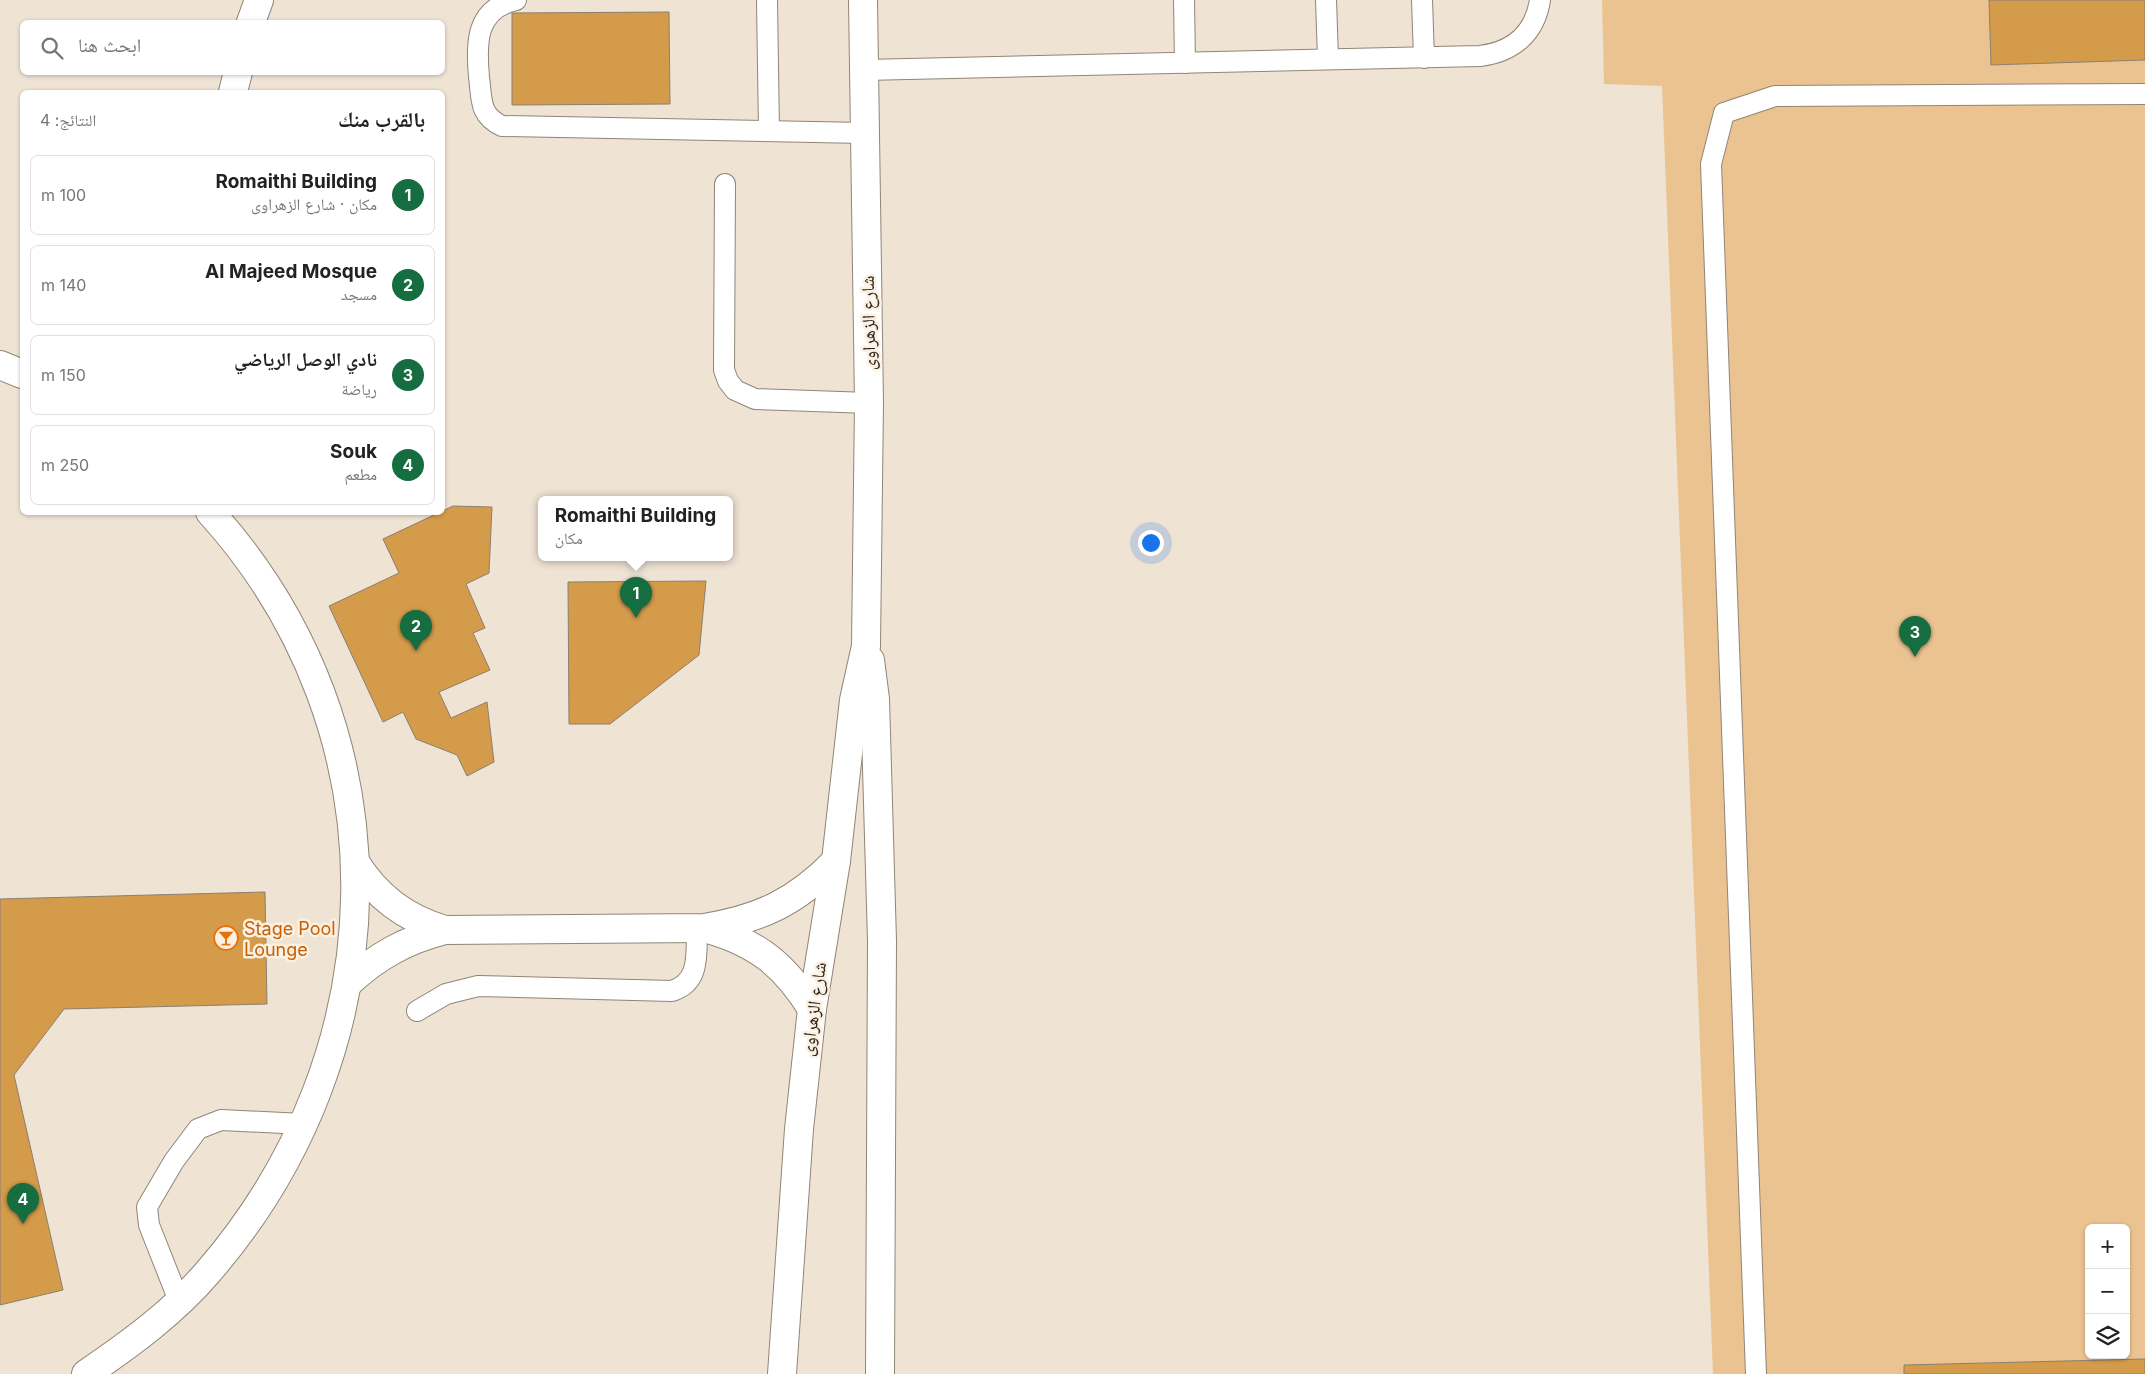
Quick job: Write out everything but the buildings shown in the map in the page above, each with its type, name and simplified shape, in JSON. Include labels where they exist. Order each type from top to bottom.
[{"type":"main road","points":[[252,20],[259,0]]},
{"type":"main road","name":"شارع الزهراوى","points":[[785,1368],[799,1128],[812,1009],[836,861],[854,700],[866,646],[869,403],[863,0]]},
{"type":"main road","points":[[234,90],[237,75]]},
{"type":"main road","points":[[0,365],[20,373]]},
{"type":"main road","points":[[86,1374],[126,1347],[207,1274],[241,1232],[272,1186],[298,1138],[320,1088],[336,1036],[348,983],[354,923],[355,862],[351,816],[343,772],[331,727],[316,684],[298,642],[276,602],[251,564],[212,515]]},
{"type":"main road","name":"شارع الزهراوى","points":[[866,646],[874,682],[875,699],[882,941],[880,1374]]},
{"type":"main road","points":[[348,983],[382,955],[423,936],[445,930],[700,928],[734,923],[756,916],[790,900],[814,882],[836,861]]},
{"type":"main road","points":[[355,862],[365,878],[392,906],[426,925],[445,930]]},
{"type":"main road","points":[[700,928],[731,935],[764,953],[778,964],[797,985],[812,1009]]},
{"type":"lane","points":[[516,0],[497,7],[485,20],[478,35],[476,48],[484,112],[491,121],[502,126],[865,133]]},
{"type":"lane","points":[[767,0],[769,131]]},
{"type":"lane","points":[[1184,0],[1185,63]]},
{"type":"lane","points":[[1326,0],[1328,58]]},
{"type":"lane","points":[[1422,0],[1424,58]]},
{"type":"lane","points":[[864,70],[1480,56],[1507,50],[1529,31],[1536,17],[1540,0]]},
{"type":"lane","points":[[1756,1374],[1711,164],[1724,113],[1775,96],[2145,94]]},
{"type":"lane","points":[[725,184],[724,370],[728,382],[734,390],[755,399],[869,403]]},
{"type":"lane","points":[[417,1010],[446,994],[478,986],[672,991],[687,984],[696,970],[700,928]]},
{"type":"lane","points":[[179,1301],[149,1225],[147,1207],[174,1162],[198,1129],[221,1120],[303,1124]]},
{"type":"shaded area","points":[[1602,0],[2145,0],[2145,1374],[1713,1374],[1662,86],[1604,84]]},
{"type":"place","name":"Romaithi Building","points":[[636,618]]},
{"type":"place","name":"Al Majeed Mosque","points":[[416,651]]},
{"type":"place","name":"نادي الوصل الرياضي","points":[[1915,657]]},
{"type":"place","name":"Stage Pool Lounge","points":[[226,938]]},
{"type":"place","name":"Souk","points":[[23,1224]]}]
